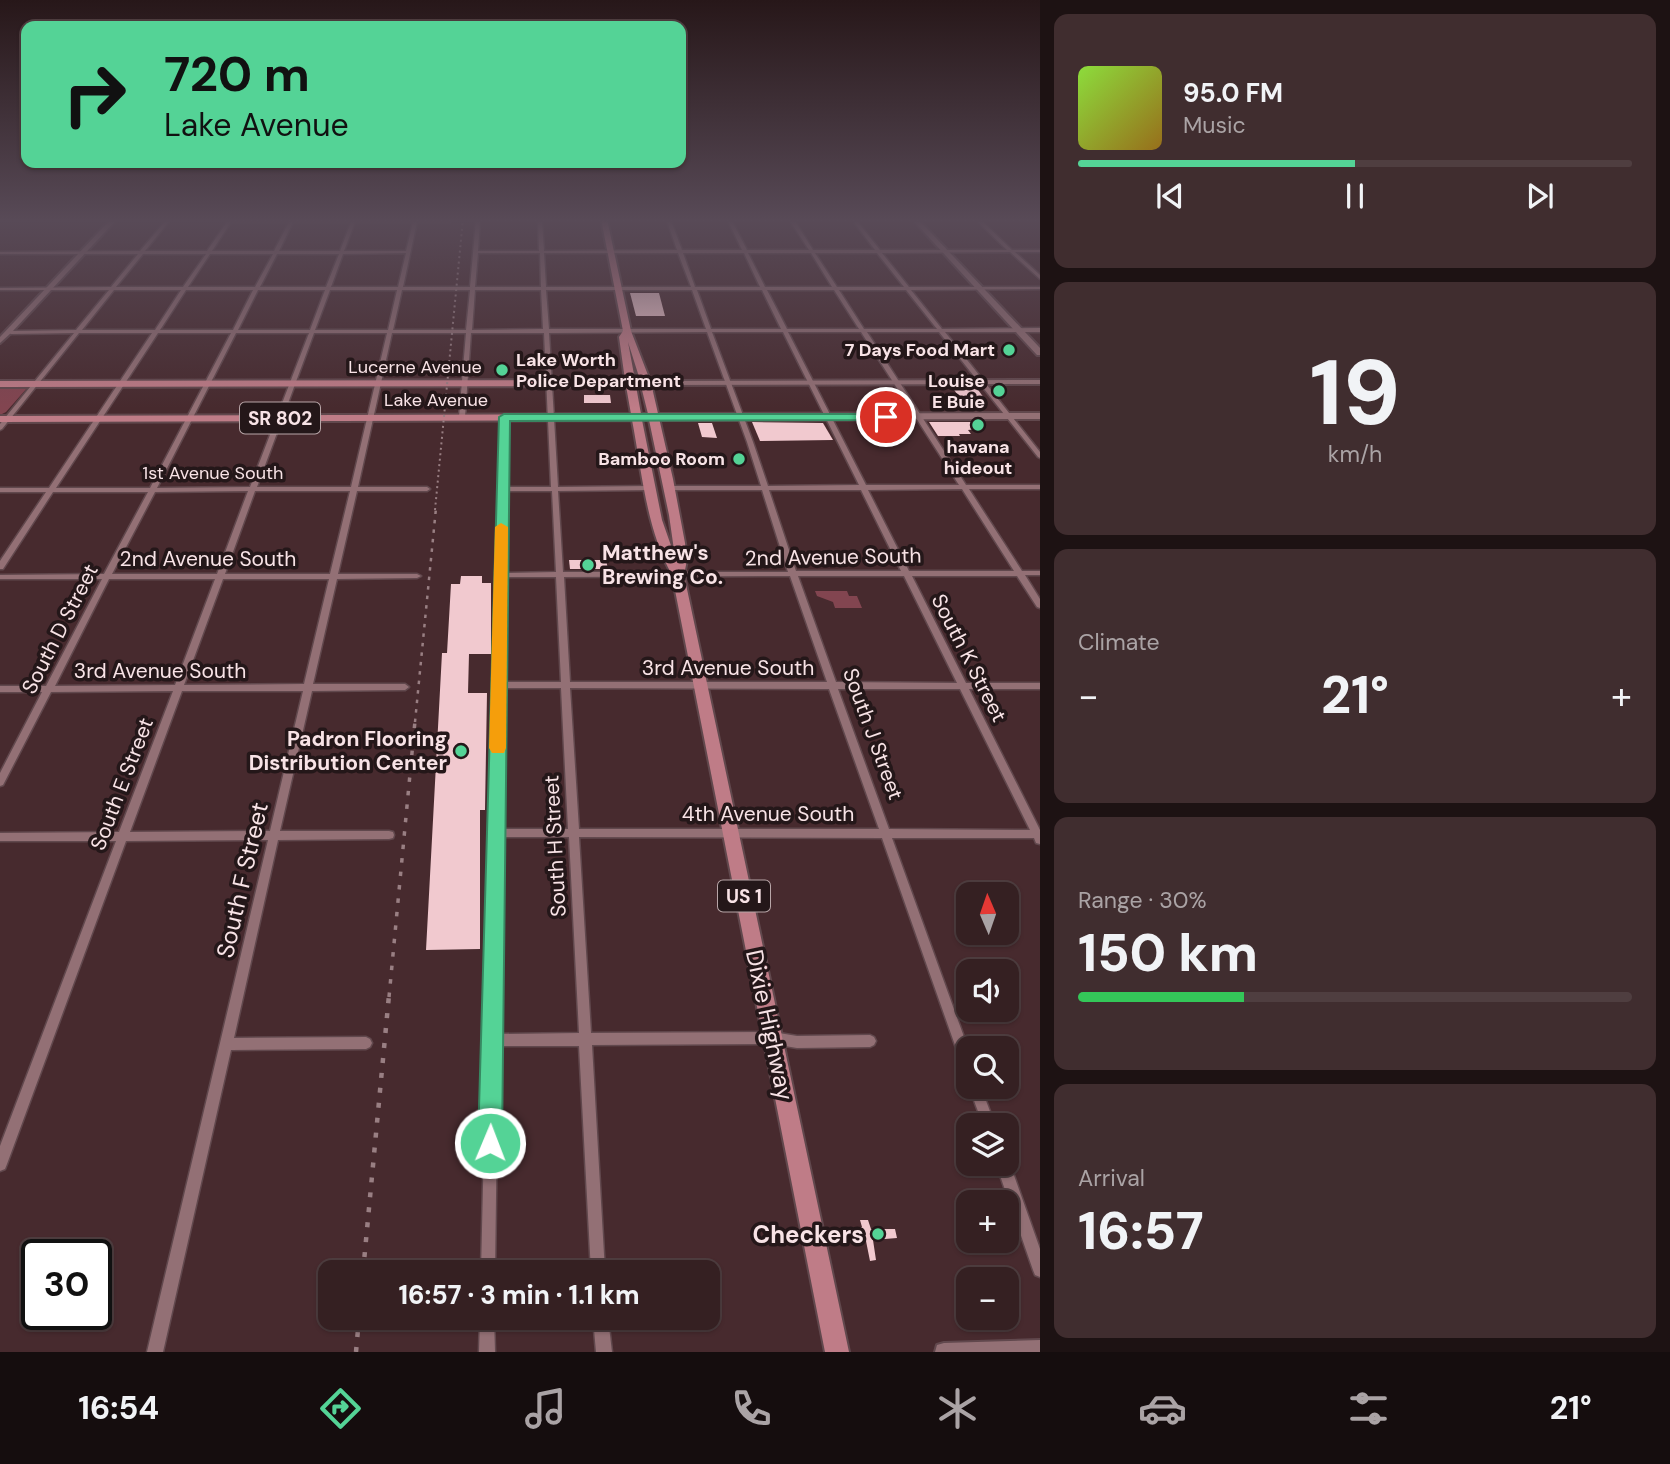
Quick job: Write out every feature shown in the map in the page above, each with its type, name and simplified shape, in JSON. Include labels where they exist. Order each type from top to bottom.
[{"type":"main road","name":"Dixie Highway","points":[[617,282],[627,331],[633,337],[646,383],[669,488],[681,561],[678,575],[837,1352]]},
{"type":"main road","points":[[974,282],[1040,353]]},
{"type":"main road","name":"Dixie Highway","points":[[627,331],[623,337],[650,488],[668,561],[678,575]]},
{"type":"main road","name":"Lucerne Avenue","points":[[0,384],[1040,382]]},
{"type":"main road","name":"Lake Avenue","points":[[4,419],[1040,416]]},
{"type":"street","points":[[0,341],[56,282]]},
{"type":"street","points":[[0,428],[4,419],[118,282]]},
{"type":"street","points":[[0,567],[189,282]]},
{"type":"street","name":"South D Street","points":[[0,782],[260,282]]},
{"type":"street","name":"South E Street","points":[[0,1164],[331,282]]},
{"type":"street","name":"South F Street","points":[[155,1352],[401,282]]},
{"type":"street","points":[[462,417],[472,282]]},
{"type":"street","name":"South H Street","points":[[544,282],[597,1260]]},
{"type":"street","name":"South J Street","points":[[690,282],[741,417],[793,574],[958,1036]]},
{"type":"street","name":"South K Street","points":[[761,282],[1039,836]]},
{"type":"street","points":[[832,282],[1040,605]]},
{"type":"street","points":[[903,282],[1040,456]]},
{"type":"street","points":[[0,289],[1040,288]]},
{"type":"street","points":[[7,332],[1040,330]]},
{"type":"street","points":[[488,1260],[504,417]]},
{"type":"street","points":[[669,488],[1040,487]]},
{"type":"street","points":[[502,489],[650,488]]},
{"type":"street","name":"1st Avenue South","points":[[0,490],[426,489]]},
{"type":"street","name":"2nd Avenue South","points":[[500,575],[1040,573]]},
{"type":"street","name":"2nd Avenue South","points":[[0,577],[417,576]]},
{"type":"street","name":"3rd Avenue South","points":[[499,685],[1040,686]]},
{"type":"street","name":"3rd Avenue South","points":[[0,689],[405,687]]},
{"type":"street","name":"4th Avenue South","points":[[496,833],[1039,836]]},
{"type":"street","points":[[0,837],[389,835]]},
{"type":"street","points":[[492,1040],[773,1038],[796,1042],[870,1041]]},
{"type":"street","points":[[226,1044],[366,1043]]},
{"type":"street","points":[[1007,1176],[1040,1270]]},
{"type":"street","points":[[487,1330],[487,1352]]},
{"type":"street","points":[[602,1330],[604,1352]]},
{"type":"street","points":[[944,1352],[1040,1349]]},
{"type":"shaded area","points":[[0,387],[28,387],[6,412],[0,415]]},
{"type":"shaded area","points":[[815,591],[847,591],[849,596],[857,596],[862,608],[835,608],[833,602],[817,596]]},
{"type":"building","points":[[630,293],[659,293],[665,316],[636,316]]},
{"type":"building","points":[[952,387],[976,387],[984,398],[960,398]]},
{"type":"building","points":[[584,395],[610,395],[611,403],[584,403]]},
{"type":"building","points":[[752,422],[823,423],[833,440],[760,441]]},
{"type":"building","points":[[929,422],[971,422],[977,429],[968,430],[971,434],[959,434],[960,436],[938,436]]},
{"type":"building","points":[[698,423],[712,423],[717,438],[702,437]]},
{"type":"building","name":"Matthew's Brewing Co.","points":[[569,560],[606,560],[608,569],[570,569]]},
{"type":"building","name":"Padron Flooring Distribution Center","points":[[461,576],[482,576],[482,583],[491,583],[491,654],[469,654],[468,693],[487,693],[485,810],[480,810],[480,949],[426,950],[442,653],[447,653],[451,584],[460,584]]},
{"type":"building","name":"Checkers","points":[[860,1220],[868,1220],[871,1229],[895,1229],[897,1238],[873,1240],[876,1260],[870,1261],[866,1241],[863,1241],[859,1228],[862,1227]]},
{"type":"railway","points":[[435,510],[457,282]]},
{"type":"railway","points":[[415,722],[436,508]]},
{"type":"railway","points":[[389,997],[415,721]]},
{"type":"railway","points":[[364,1260],[389,995]]},
{"type":"railway","points":[[356,1352],[358,1330]]},
{"type":"slow traffic","points":[[498,748],[501,527]]},
{"type":"place","name":"7 Days Food Mart","points":[[1009,350]]},
{"type":"place","name":"Lake Worth Police Department","points":[[502,370]]},
{"type":"place","name":"Louise E Buie","points":[[999,391]]},
{"type":"place","name":"havana hideout","points":[[978,425]]},
{"type":"place","name":"Bamboo Room","points":[[739,459]]},
{"type":"place","name":"Matthew's Brewing Co.","points":[[588,565]]},
{"type":"place","name":"Padron Flooring Distribution Center","points":[[461,751]]},
{"type":"place","name":"Checkers","points":[[878,1234]]},
{"type":"route","points":[[490,1143],[504,417],[886,417]]}]
